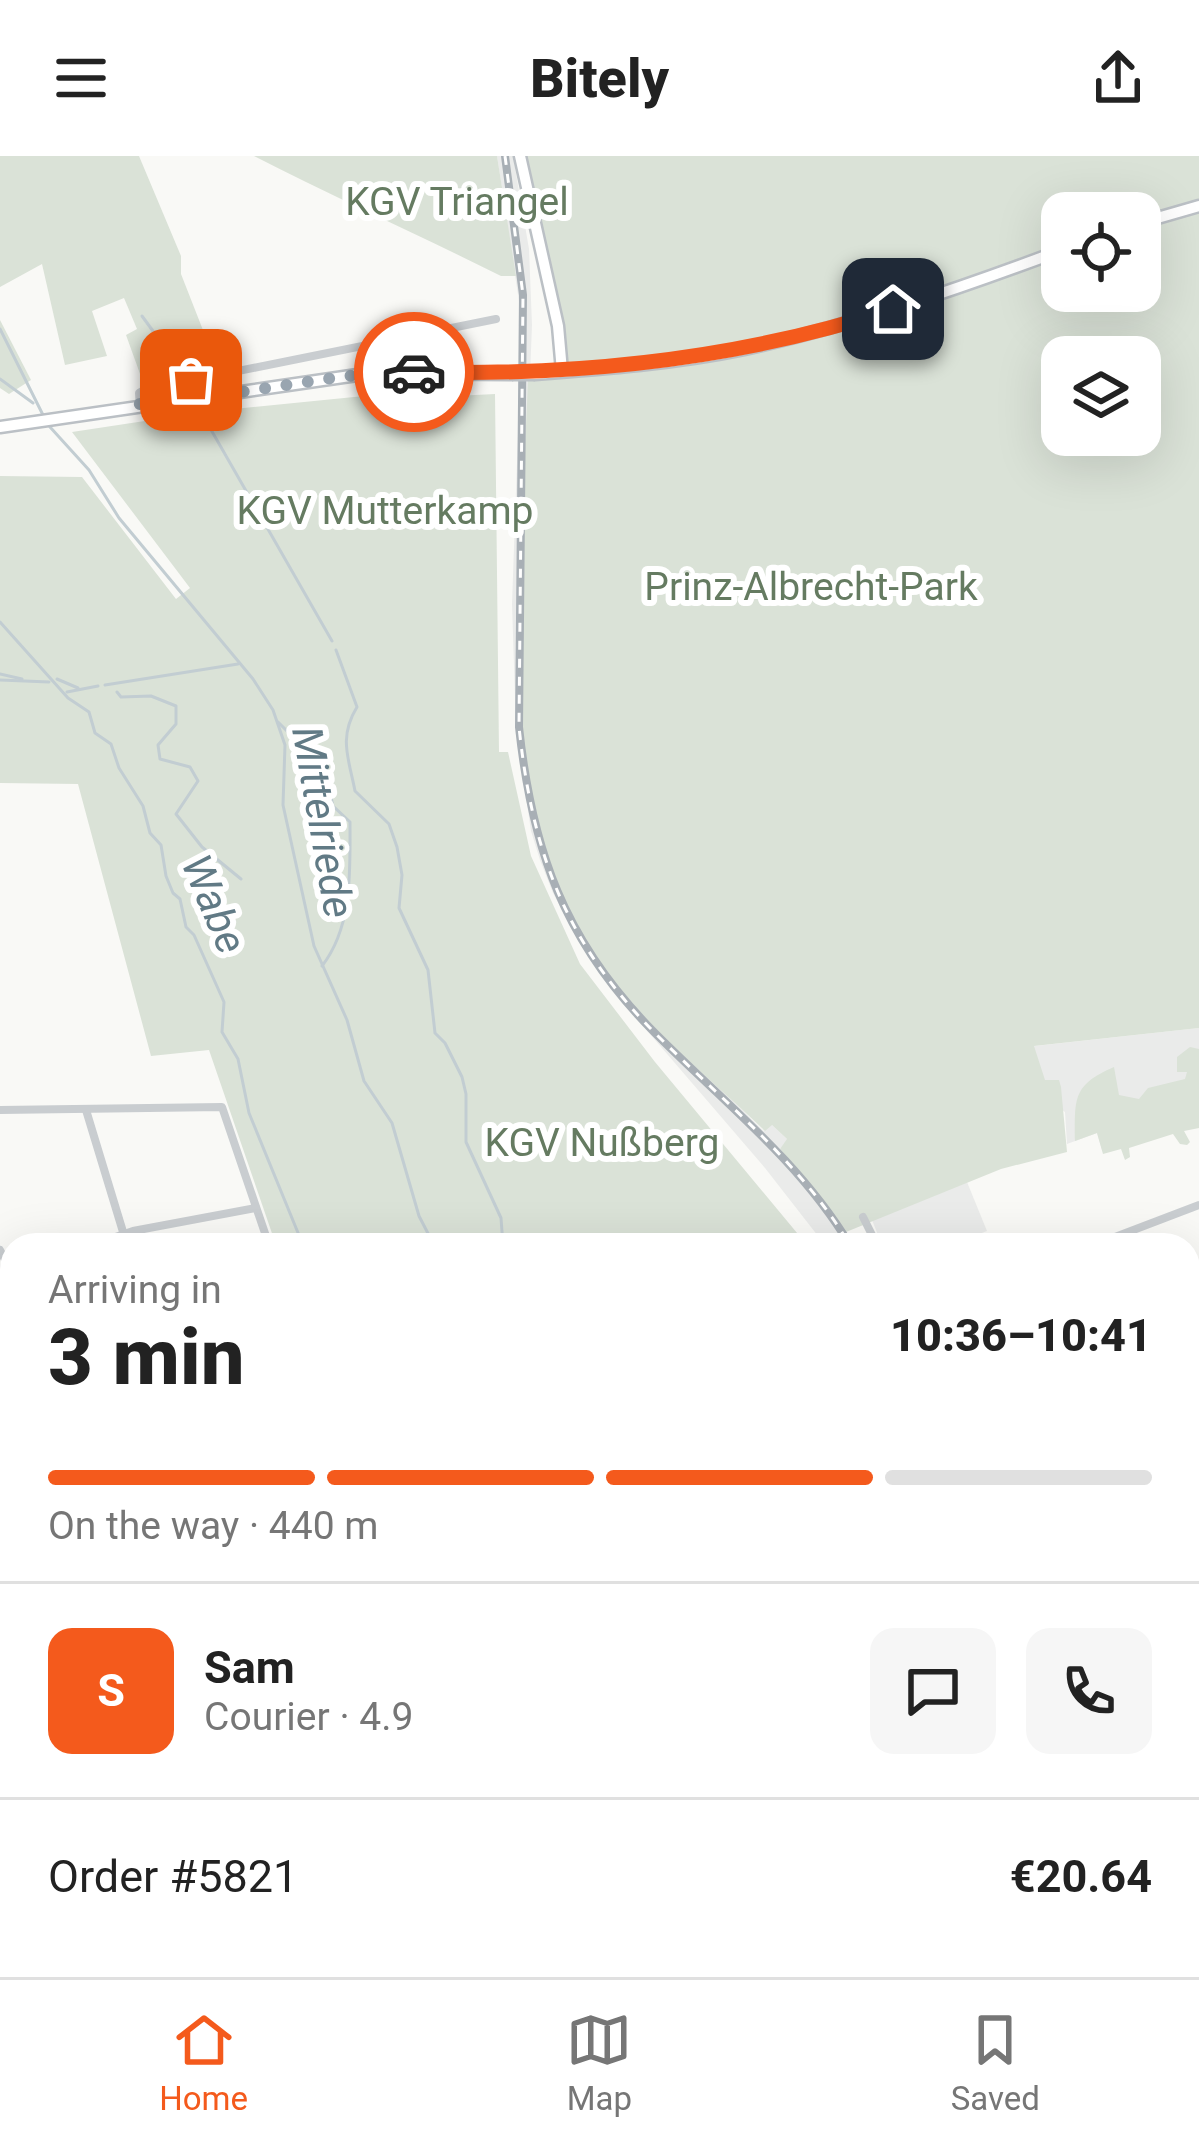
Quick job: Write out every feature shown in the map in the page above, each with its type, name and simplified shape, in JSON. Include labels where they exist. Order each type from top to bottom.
[{"type":"main road","points":[[520,156],[558,326],[562,371]]},
{"type":"main road","points":[[1161,217],[1199,206]]},
{"type":"main road","points":[[0,427],[371,373],[535,374],[739,350],[859,320],[1041,257]]},
{"type":"street","points":[[140,407],[139,393],[144,390],[496,319]]},
{"type":"street","points":[[0,1110],[222,1107],[265,1233]]},
{"type":"street","points":[[86,1110],[123,1233]]},
{"type":"street","points":[[1126,1233],[1199,1205]]},
{"type":"street","points":[[128,1233],[256,1208]]},
{"type":"street","points":[[862,1217],[871,1233]]},
{"type":"shaded area","points":[[497,156],[513,156],[529,249],[532,325],[522,698],[528,782],[546,858],[588,943],[630,1001],[764,1131],[771,1124],[788,1140],[780,1149],[847,1233],[816,1233],[625,1005],[582,947],[540,860],[531,831],[516,728],[512,604],[522,321]]},
{"type":"shaded area","points":[[1199,1028],[1199,1118],[1102,1150],[1097,1133],[1067,1144],[1065,1112],[1035,1089],[1026,1047]]},
{"type":"shaded area","points":[[967,1182],[987,1231],[877,1233],[872,1220]]},
{"type":"green space","points":[[0,156],[139,156],[181,256],[181,274],[219,371],[231,379],[148,396],[126,335],[137,329],[124,298],[92,311],[107,356],[65,365],[42,264],[0,287]]},
{"type":"green space","name":"KGV Triangel","points":[[254,156],[497,156],[516,276],[501,276]]},
{"type":"green space","name":"Prinz-Albrecht-Park","points":[[526,156],[1199,156],[1199,1028],[1034,1046],[1045,1080],[1059,1080],[1067,1152],[1001,1169],[846,1232],[780,1149],[787,1139],[772,1125],[765,1131],[664,1037],[626,996],[586,941],[542,848],[521,719],[520,547],[528,379],[564,376],[564,349]]},
{"type":"green space","points":[[0,320],[31,380],[9,394],[0,388]]},
{"type":"green space","points":[[495,394],[499,752],[508,752],[531,856],[580,964],[797,1233],[272,1233],[209,1050],[151,1056],[78,784],[0,783],[0,476],[82,477],[176,599],[190,588],[72,432],[204,412],[374,395],[375,400]]},
{"type":"green space","points":[[1190,1047],[1199,1049],[1199,1128],[1184,1131],[1187,1145],[1173,1134],[1129,1148],[1130,1157],[1125,1160],[1121,1149],[1103,1154],[1097,1133],[1075,1141],[1076,1104],[1090,1080],[1114,1067],[1119,1095],[1139,1099],[1148,1088],[1185,1079],[1187,1072],[1177,1072],[1177,1057]]},
{"type":"waterway","points":[[142,316],[185,375]]},
{"type":"waterway","name":"Mittelriede","points":[[0,329],[45,419]]},
{"type":"waterway","points":[[0,379],[33,403]]},
{"type":"waterway","points":[[202,414],[332,641]]},
{"type":"waterway","name":"Mittelriede","points":[[50,427],[89,470],[119,518],[253,679],[273,710],[285,745],[283,805],[314,946],[347,1020],[364,1081],[392,1123],[428,1233]]},
{"type":"waterway","name":"Wabe","points":[[0,622],[68,698],[89,712],[95,733],[111,744],[119,768],[143,806],[150,833],[161,845],[166,876],[180,899],[186,927],[224,1002],[222,1032],[238,1059],[249,1113],[298,1233]]},
{"type":"waterway","points":[[336,650],[357,707],[346,739],[355,791],[389,824],[397,847],[402,875],[399,908],[428,970],[435,1033],[462,1077],[466,1142],[501,1218],[502,1233]]},
{"type":"waterway","points":[[105,685],[238,664]]},
{"type":"waterway","points":[[0,674],[22,679]]},
{"type":"waterway","points":[[57,679],[78,688]]},
{"type":"waterway","points":[[0,680],[49,682]]},
{"type":"waterway","points":[[67,692],[98,686]]},
{"type":"waterway","points":[[117,692],[121,697],[151,696],[176,706],[176,724],[158,745],[160,759],[190,767],[198,781],[176,814],[202,847],[241,879]]},
{"type":"waterway","points":[[278,722],[290,734],[309,735],[324,766],[333,806],[350,822],[344,916],[322,966]]},
{"type":"railway","points":[[505,156],[523,295],[519,727],[544,853],[575,927],[622,996],[783,1158],[842,1233]]},
{"type":"way so far","points":[[191,380],[144,390],[139,393],[140,407],[346,376],[414,372]]},
{"type":"route","points":[[414,372],[535,374],[739,350],[893,309]]},
{"type":"park label","name":"KGV Mutterkamp","points":[[385,511]]},
{"type":"park label","name":"KGV Nußberg","points":[[602,1143]]}]
